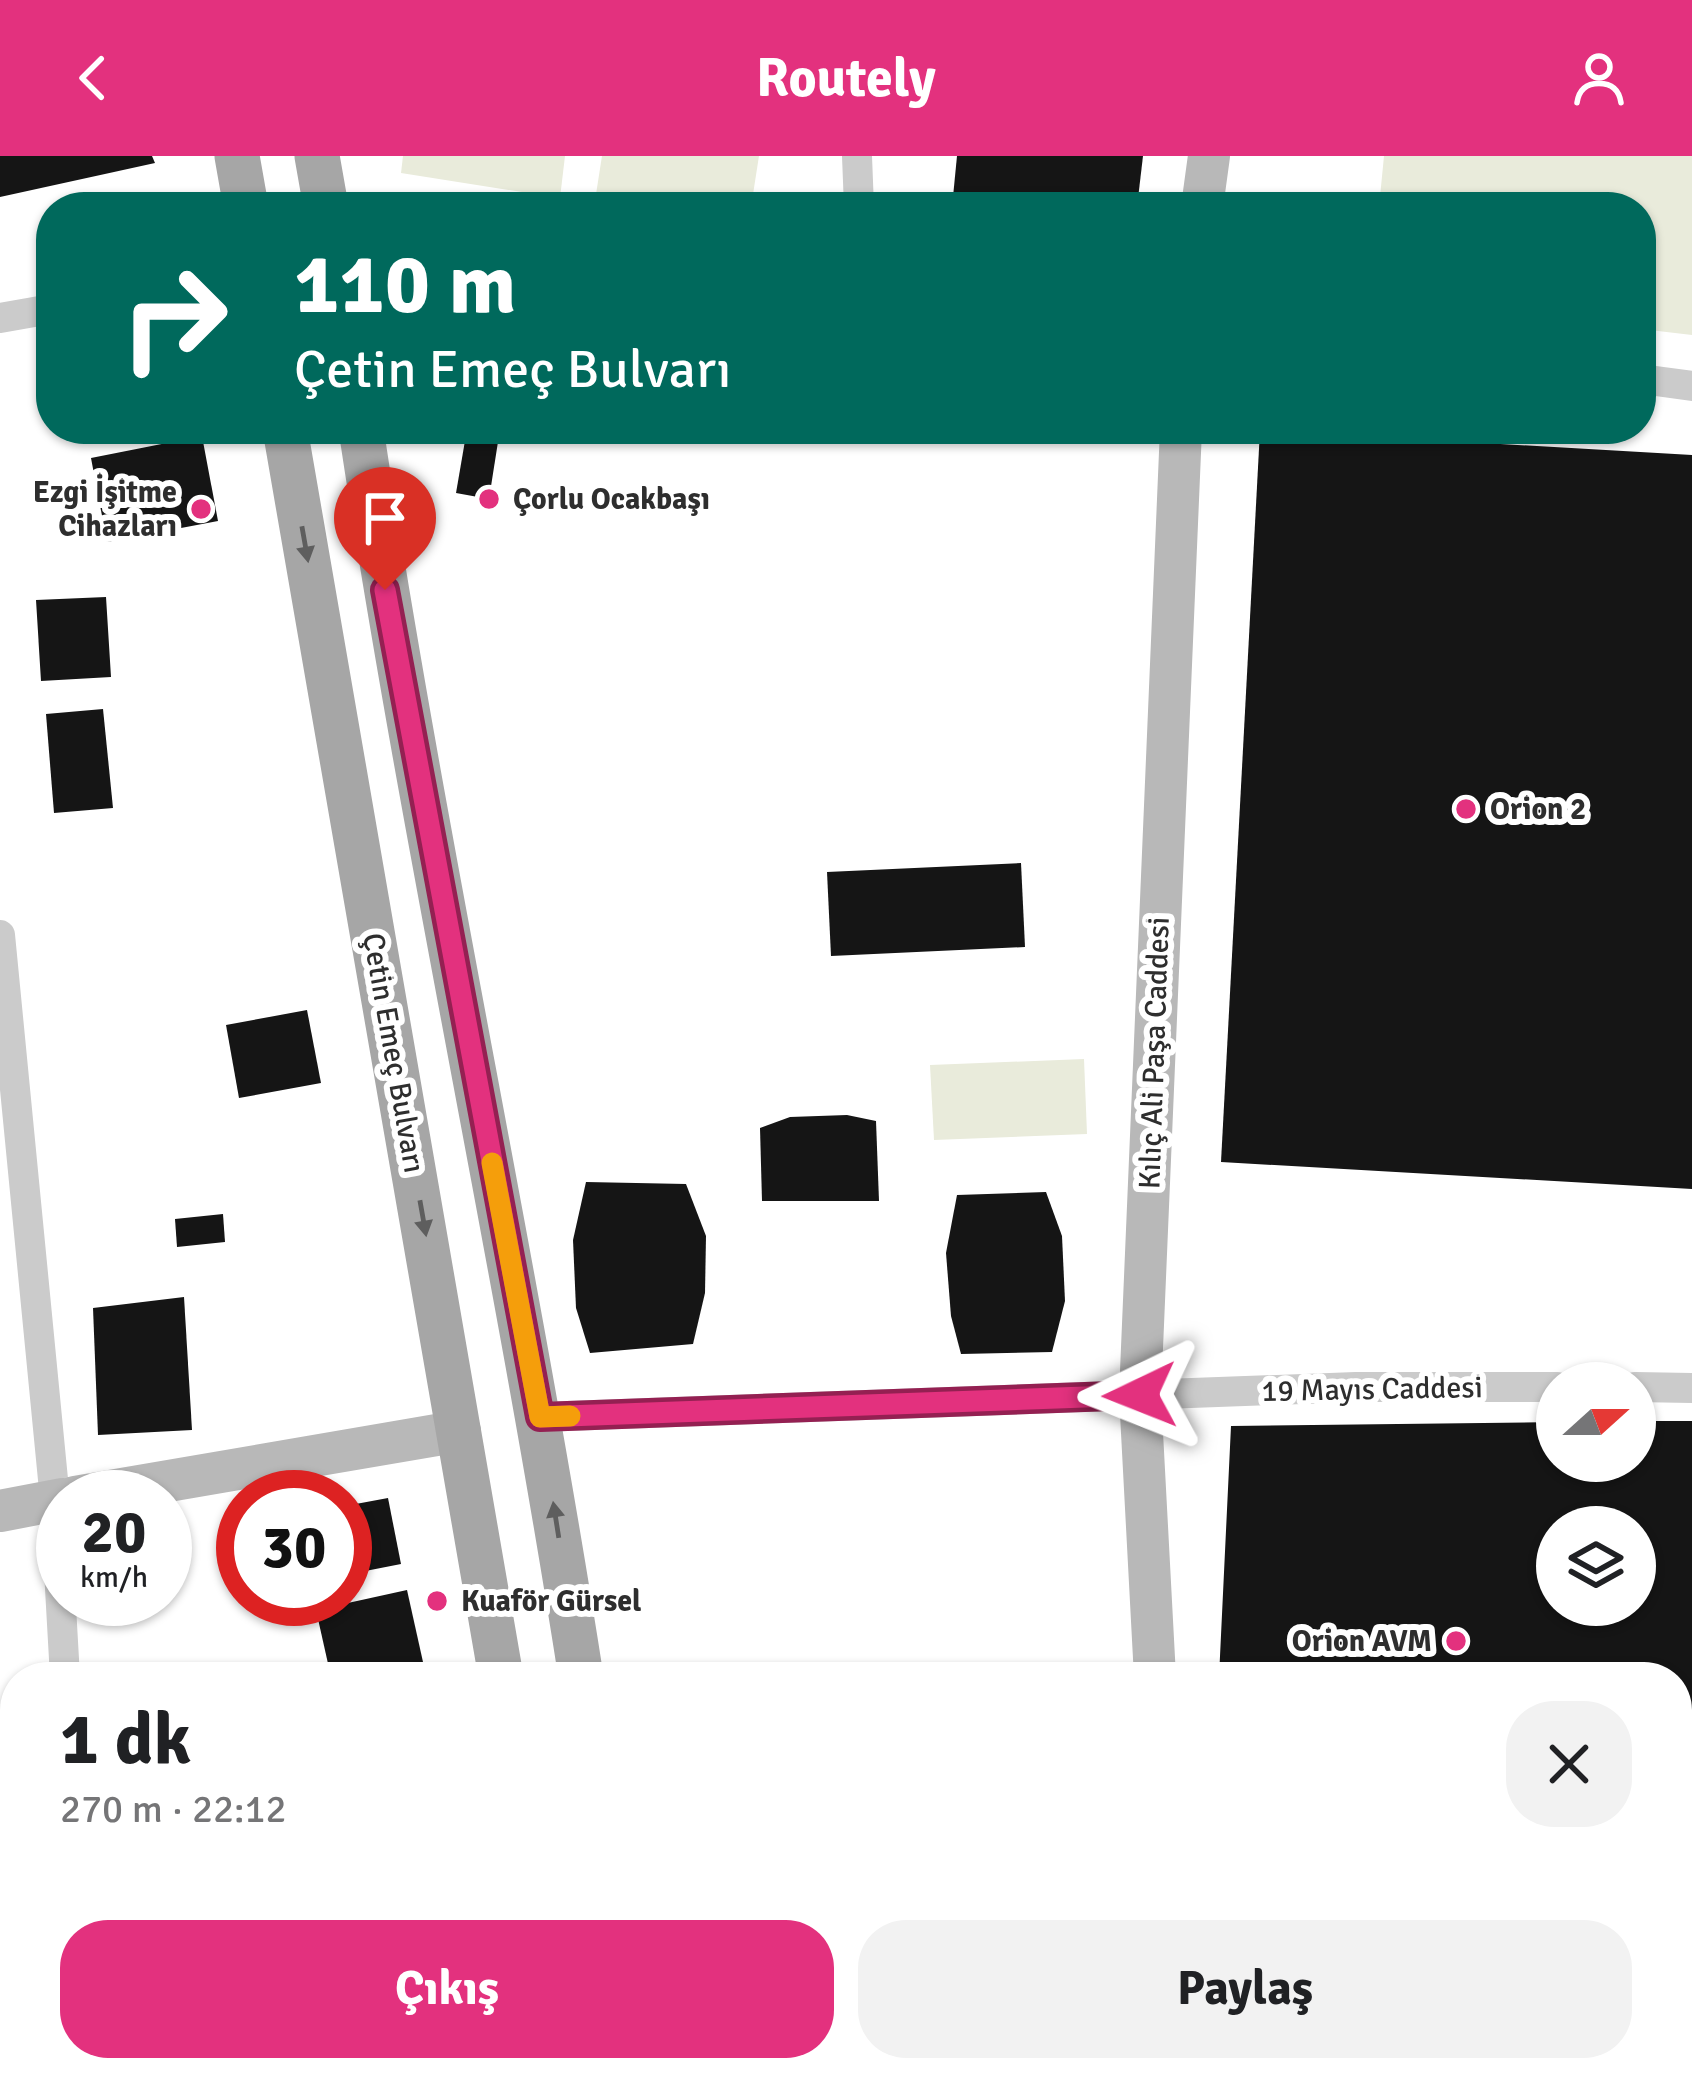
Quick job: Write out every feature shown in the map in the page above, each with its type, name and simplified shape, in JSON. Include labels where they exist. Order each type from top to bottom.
[{"type":"main road","points":[[237,156],[243,192]]},
{"type":"main road","points":[[317,156],[323,192]]},
{"type":"main road","name":"Çetin Emeç Bulvarı","points":[[288,444],[498,1662]]},
{"type":"main road","points":[[363,444],[397,670],[540,1417],[579,1662]]},
{"type":"street","points":[[857,156],[858,192]]},
{"type":"street","points":[[1204,192],[1210,156]]},
{"type":"street","points":[[0,318],[36,311]]},
{"type":"street","points":[[1656,381],[1692,386]]},
{"type":"street","name":"Kılıç Ali Paşa Caddesi","points":[[1154,1662],[1140,1395],[1179,444]]},
{"type":"street","points":[[0,934],[61,1470]]},
{"type":"street","name":"19 Mayıs Caddesi","points":[[540,1417],[1356,1387],[1536,1387]]},
{"type":"street","points":[[1656,1388],[1692,1388]]},
{"type":"street","points":[[192,1477],[460,1431]]},
{"type":"street","points":[[0,1511],[36,1504]]},
{"type":"street","points":[[65,1626],[65,1662]]},
{"type":"green space","points":[[403,156],[565,156],[561,192],[522,192],[401,173]]},
{"type":"green space","points":[[602,156],[759,156],[753,192],[596,192]]},
{"type":"green space","points":[[1384,156],[1692,156],[1692,335],[1656,331],[1656,192],[1380,192]]},
{"type":"green space","points":[[1084,1059],[1087,1134],[934,1140],[930,1065]]},
{"type":"building","points":[[0,156],[152,156],[155,163],[0,197]]},
{"type":"building","points":[[957,156],[1143,156],[1139,192],[953,192]]},
{"type":"building","points":[[162,444],[204,444],[218,521],[107,542],[91,458]]},
{"type":"building","points":[[464,444],[498,444],[489,499],[456,493]]},
{"type":"building","name":"Orion 2","points":[[1259,444],[1502,444],[1692,455],[1692,1189],[1221,1162]]},
{"type":"building","points":[[106,597],[111,677],[41,681],[36,600]]},
{"type":"building","points":[[103,709],[113,808],[54,813],[46,714]]},
{"type":"building","points":[[1021,863],[1025,947],[831,956],[827,872]]},
{"type":"building","points":[[307,1010],[321,1083],[239,1098],[226,1025]]},
{"type":"building","points":[[847,1115],[876,1121],[879,1201],[762,1201],[760,1128],[790,1117]]},
{"type":"building","points":[[586,1182],[686,1184],[706,1236],[705,1293],[693,1344],[590,1353],[576,1308],[573,1240]]},
{"type":"building","points":[[1046,1192],[1062,1236],[1065,1301],[1052,1352],[961,1354],[951,1316],[946,1253],[957,1195]]},
{"type":"building","points":[[223,1214],[225,1242],[177,1247],[175,1219]]},
{"type":"building","points":[[184,1297],[192,1430],[98,1435],[93,1308]]},
{"type":"building","name":"Orion AVM","points":[[1656,1421],[1692,1421],[1692,1662],[1220,1662],[1231,1426],[1536,1422],[1536,1482],[1656,1482]]},
{"type":"building","points":[[388,1498],[401,1564],[372,1570],[372,1501]]},
{"type":"building","points":[[407,1590],[423,1662],[328,1662],[320,1626],[372,1626],[372,1598]]},
{"type":"slow traffic","points":[[492,1163],[540,1417],[570,1416]]},
{"type":"place","name":"Çorlu Ocakbaşı","points":[[489,499]]},
{"type":"place","name":"Ezgi İşitme Cihazları","points":[[201,509]]},
{"type":"place","name":"Orion 2","points":[[1466,809]]},
{"type":"place","name":"Kuaför Gürsel","points":[[437,1601]]},
{"type":"place","name":"Orion AVM","points":[[1456,1641]]},
{"type":"route","points":[[385,590],[540,1417],[1140,1395]]}]
